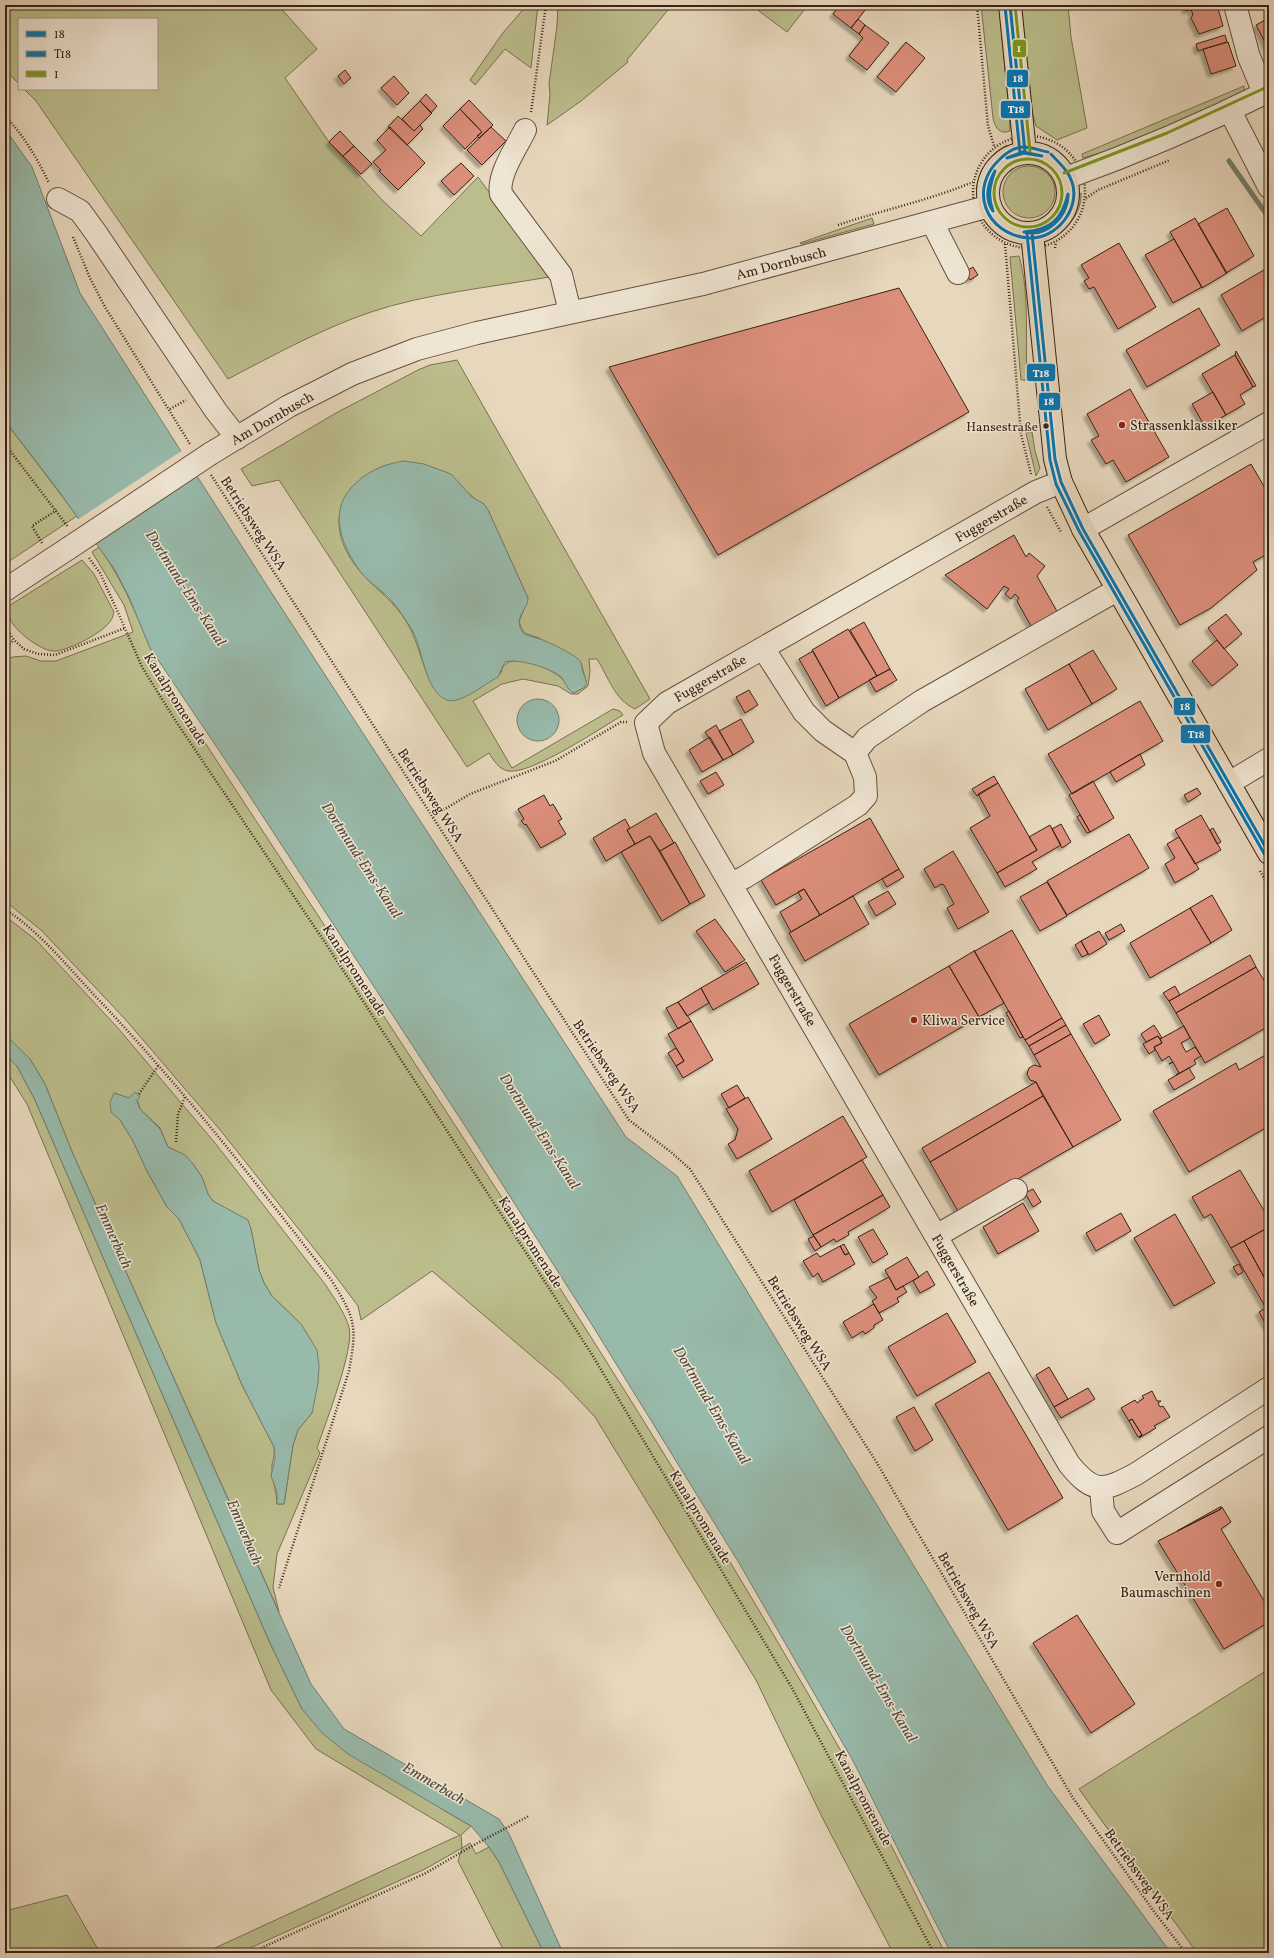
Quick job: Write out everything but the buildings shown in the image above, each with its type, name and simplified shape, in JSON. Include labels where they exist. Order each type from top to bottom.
[{"type":"main road","points":[[1010,5],[1025,152]]},
{"type":"main road","points":[[1025,152],[1037,153],[1056,163],[1066,178],[1069,192],[1067,204],[1062,216],[1054,224],[1044,230],[1032,233],[1022,232],[1003,224],[990,206],[989,186],[998,166],[1010,157],[1025,152]]},
{"type":"main road","points":[[1032,233],[1054,459],[1061,482],[1082,529],[1269,853]]},
{"type":"street","points":[[1066,178],[1148,147],[1230,111],[1267,92],[1249,57],[1235,5]]},
{"type":"street","points":[[1230,111],[1269,187]]},
{"type":"street","points":[[525,130],[502,176],[499,186],[501,194],[509,207],[561,275],[570,312]]},
{"type":"street","points":[[58,199],[80,211],[216,411],[237,438]]},
{"type":"street","name":"Am Dornbusch","points":[[5,590],[78,552],[204,459],[237,438],[289,406],[352,374],[417,349],[477,333],[703,284],[990,206]]},
{"type":"street","points":[[932,222],[958,273]]},
{"type":"street","points":[[1082,529],[1269,423]]},
{"type":"street","name":"Fuggerstraße","points":[[1061,482],[1036,492],[667,703],[646,723],[654,753],[1069,1464],[1080,1477],[1101,1488]]},
{"type":"street","points":[[855,753],[867,738],[922,701],[1117,590]]},
{"type":"street","points":[[731,884],[745,877],[858,805],[866,796],[864,778],[855,753],[823,731],[804,712],[763,648]]},
{"type":"street","points":[[1229,783],[1269,759]]},
{"type":"street","points":[[936,1236],[1016,1190]]},
{"type":"street","points":[[1269,1388],[1136,1474],[1115,1485],[1101,1488],[1103,1511],[1117,1533],[1269,1437]]},
{"type":"path","points":[[525,130],[533,100],[546,5]]},
{"type":"path","points":[[832,228],[872,213],[944,193],[973,182],[981,164],[994,146],[988,126],[977,5]]},
{"type":"path","points":[[5,116],[16,127],[37,158],[58,199]]},
{"type":"path","points":[[1053,255],[1056,242]]},
{"type":"path","name":"Betriebsweg WSA","points":[[90,278],[105,307],[170,409],[204,459],[629,1120],[672,1153],[690,1169],[877,1463],[1073,1798],[1155,1913],[1186,1953]]},
{"type":"path","points":[[170,409],[185,399]]},
{"type":"path","points":[[5,444],[65,522]]},
{"type":"path","points":[[40,540],[32,526],[57,510]]},
{"type":"path","name":"Kanalpromenade","points":[[78,552],[100,574],[142,667],[175,720],[326,944],[591,1353],[792,1688],[934,1953]]},
{"type":"path","points":[[5,626],[14,640],[24,649],[38,654],[55,655],[125,628]]},
{"type":"path","points":[[5,648],[14,640]]},
{"type":"path","points":[[433,816],[456,801],[555,761],[621,722],[646,723]]},
{"type":"path","points":[[5,909],[39,934],[122,1024],[216,1133],[332,1281],[347,1305],[354,1325],[354,1342],[350,1371],[280,1588]]},
{"type":"path","points":[[139,1094],[158,1066]]},
{"type":"path","points":[[176,1142],[178,1114],[185,1097]]},
{"type":"path","points":[[250,1953],[426,1873],[472,1846],[529,1816]]},
{"type":"green space","points":[[5,5],[278,5],[317,49],[285,78],[329,142],[382,200],[421,236],[478,177],[549,273],[549,277],[413,300],[371,312],[316,334],[228,379],[36,101],[25,90],[158,90],[158,18],[18,18],[18,83],[5,70]]},
{"type":"green space","points":[[527,5],[538,5],[531,68],[505,49],[475,85],[470,80],[502,34]]},
{"type":"green space","points":[[558,5],[672,5],[627,60],[628,62],[581,101],[547,125],[550,94],[549,84],[557,26]]},
{"type":"green space","points":[[751,5],[808,5],[787,32]]},
{"type":"green space","points":[[981,5],[999,5],[1009,110],[1010,131],[1006,132],[998,129],[993,118]]},
{"type":"green space","points":[[1019,5],[1068,5],[1071,37],[1087,128],[1057,140],[1036,126],[1031,108]]},
{"type":"green space","points":[[1244,86],[1244,91],[1185,120],[1124,145],[1083,158],[1082,154]]},
{"type":"green space","points":[[1007,145],[976,189],[980,175],[986,163],[995,153]]},
{"type":"green space","points":[[1024,166],[1034,166],[1048,173],[1055,187],[1055,197],[1048,211],[1034,218],[1024,218],[1014,214],[1007,207],[1003,197],[1003,187],[1007,177],[1014,170]]},
{"type":"green space","points":[[1081,193],[1081,200],[1076,214],[1063,231],[1051,239],[1067,217]]},
{"type":"green space","points":[[872,218],[874,224],[801,244],[800,243]]},
{"type":"green space","points":[[1019,256],[1025,286],[1026,301],[1027,380],[1021,380],[1010,257]]},
{"type":"green space","points":[[457,360],[650,699],[635,709],[628,705],[617,694],[597,659],[589,659],[590,671],[588,686],[578,694],[571,694],[558,686],[523,679],[502,684],[473,701],[512,768],[613,709],[620,711],[623,715],[549,758],[533,766],[519,770],[508,771],[499,767],[489,753],[467,767],[279,480],[252,486],[241,469],[336,413],[430,365]],"holes":[[[386,465],[468,493],[488,510],[528,598],[519,622],[524,633],[539,638],[581,663],[586,681],[585,687],[574,693],[561,678],[553,672],[527,662],[518,661],[510,662],[504,666],[501,673],[484,685],[440,695],[429,677],[415,639],[406,621],[392,603],[364,576],[351,560],[343,544],[339,528],[340,513],[345,499],[354,486],[368,475]]]},
{"type":"green space","points":[[5,421],[77,516],[5,564]]},
{"type":"green space","points":[[1032,432],[1040,468],[1036,476],[1026,433]]},
{"type":"green space","points":[[99,547],[126,593],[141,625],[161,675],[511,1212],[682,1483],[765,1620],[858,1782],[945,1953],[893,1953],[822,1817],[756,1680],[595,1417],[561,1381],[432,1271],[361,1320],[358,1306],[221,1131],[125,1019],[41,930],[5,901],[5,663],[12,657],[26,656],[41,661],[56,661],[133,632],[124,605],[92,552]]},
{"type":"green space","points":[[82,560],[94,574],[114,612],[112,618],[102,630],[78,644],[56,651],[44,649],[23,635],[17,629],[9,618],[7,607]]},
{"type":"green space","points":[[5,916],[36,940],[117,1027],[215,1143],[325,1284],[344,1316],[349,1327],[350,1337],[344,1368],[317,1448],[320,1453],[277,1554],[273,1587],[279,1612],[73,1154],[45,1084],[30,1059],[5,1034]],"holes":[[[135,1092],[140,1109],[160,1128],[168,1147],[184,1155],[193,1164],[202,1177],[208,1194],[213,1201],[248,1221],[259,1270],[264,1283],[272,1296],[301,1324],[312,1413],[298,1430],[293,1445],[284,1504],[277,1504],[272,1469],[274,1447],[242,1385],[216,1323],[200,1260],[179,1219],[167,1207],[147,1171],[133,1141],[120,1120],[114,1093],[129,1098]]]},
{"type":"green space","points":[[5,1054],[17,1066],[35,1100],[269,1641],[302,1709],[445,1811],[471,1826],[461,1835],[462,1848],[425,1869],[239,1953],[204,1953],[460,1835],[316,1749],[271,1690],[27,1104],[5,1069]]},
{"type":"green space","points":[[1269,1669],[1269,1953],[1197,1953],[1079,1789]]},
{"type":"green space","points":[[470,1843],[476,1854],[489,1847],[499,1862],[544,1953],[505,1953],[458,1861],[462,1848]]},
{"type":"green space","points":[[67,1895],[100,1953],[5,1953],[5,1911]]},
{"type":"water","name":"Dortmund-Ems-Kanal","points":[[5,129],[32,167],[80,293],[271,592],[626,1137],[677,1176],[1047,1785],[1171,1953],[951,1953],[852,1759],[739,1563],[594,1328],[467,1129],[247,792],[150,648],[129,597],[115,570],[58,490],[5,421]]},
{"type":"water","points":[[404,461],[424,464],[451,474],[472,497],[484,504],[528,598],[519,623],[521,630],[528,636],[549,642],[577,658],[581,662],[586,680],[585,687],[574,693],[557,674],[543,667],[518,661],[511,661],[505,662],[498,677],[466,697],[452,701],[447,700],[440,696],[434,689],[429,680],[413,632],[392,601],[363,575],[356,565],[345,544],[339,521],[340,509],[344,498],[356,482],[375,470],[389,464]]},
{"type":"water","points":[[534,699],[542,699],[550,702],[556,708],[559,720],[556,732],[550,738],[542,741],[534,741],[526,738],[520,732],[517,724],[517,716],[520,708],[526,702]]},
{"type":"water","name":"Emmerbach","points":[[5,1034],[30,1059],[45,1084],[73,1154],[311,1684],[344,1729],[499,1819],[509,1834],[563,1953],[544,1953],[499,1862],[489,1847],[471,1826],[348,1754],[322,1733],[302,1709],[269,1641],[35,1100],[17,1066],[5,1054]]},
{"type":"water","points":[[135,1092],[140,1096],[137,1101],[140,1109],[160,1129],[168,1147],[185,1155],[193,1164],[202,1177],[208,1194],[213,1201],[248,1220],[259,1270],[264,1283],[272,1296],[301,1324],[317,1350],[319,1366],[318,1383],[312,1413],[298,1430],[293,1445],[284,1504],[277,1504],[277,1492],[271,1476],[275,1458],[274,1447],[242,1385],[216,1323],[200,1260],[179,1219],[167,1207],[147,1171],[133,1141],[120,1120],[111,1112],[110,1102],[114,1093],[129,1098]]},
{"type":"pier","points":[[183,450],[199,475],[94,544],[77,520]]},
{"type":"waterway","points":[[1229,161],[1269,218]]},
{"type":"transit line","name":"18","points":[[1010,5],[1025,152]]},
{"type":"transit line","name":"1","points":[[1015,5],[1030,151]]},
{"type":"transit line","name":"T18","points":[[1005,6],[1020,153]]},
{"type":"transit line","name":"1","points":[[1064,173],[1167,133],[1267,87]]},
{"type":"transit line","name":"T18","points":[[1048,152],[1027,147],[1017,148],[1002,157],[990,171],[985,183],[983,196],[986,208],[992,219],[1001,228],[1013,235],[1028,238],[1048,234],[1064,221],[1069,212],[1073,202],[1074,192],[1072,182],[1066,170],[1051,154]]},
{"type":"transit line","name":"18","points":[[1007,158],[1023,152],[1042,156]]},
{"type":"transit line","name":"18","points":[[1007,158],[1024,153],[1042,156]]},
{"type":"transit line","name":"1","points":[[1028,159],[1041,162],[1052,169],[1059,180],[1062,193],[1059,206],[1052,217],[1041,224],[1028,227],[1015,224],[1004,217],[997,206],[994,193],[997,180],[1004,169],[1015,162],[1028,159]]},
{"type":"transit line","name":"18","points":[[993,211],[990,206],[988,191],[990,181],[995,171]]},
{"type":"transit line","name":"18","points":[[993,211],[990,200],[990,191],[995,171]]},
{"type":"transit line","name":"18","points":[[1024,232],[1041,232],[1055,223],[1065,210],[1068,194]]},
{"type":"transit line","name":"18","points":[[1024,232],[1041,229],[1054,222],[1059,216],[1068,194]]},
{"type":"transit line","name":"18","points":[[1032,233],[1055,459],[1061,482],[1083,529],[1269,853]]},
{"type":"transit line","name":"T18","points":[[1027,234],[1050,460],[1056,484],[1079,531],[1265,855]]},
{"type":"place","name":"Strassenklassiker","points":[[1122,425]]},
{"type":"place","name":"Hansestraße","points":[[1046,426]]},
{"type":"place","name":"Kliwa Service","points":[[914,1020]]},
{"type":"place","name":"Vernhold Baumaschinen","points":[[1219,1584]]}]
